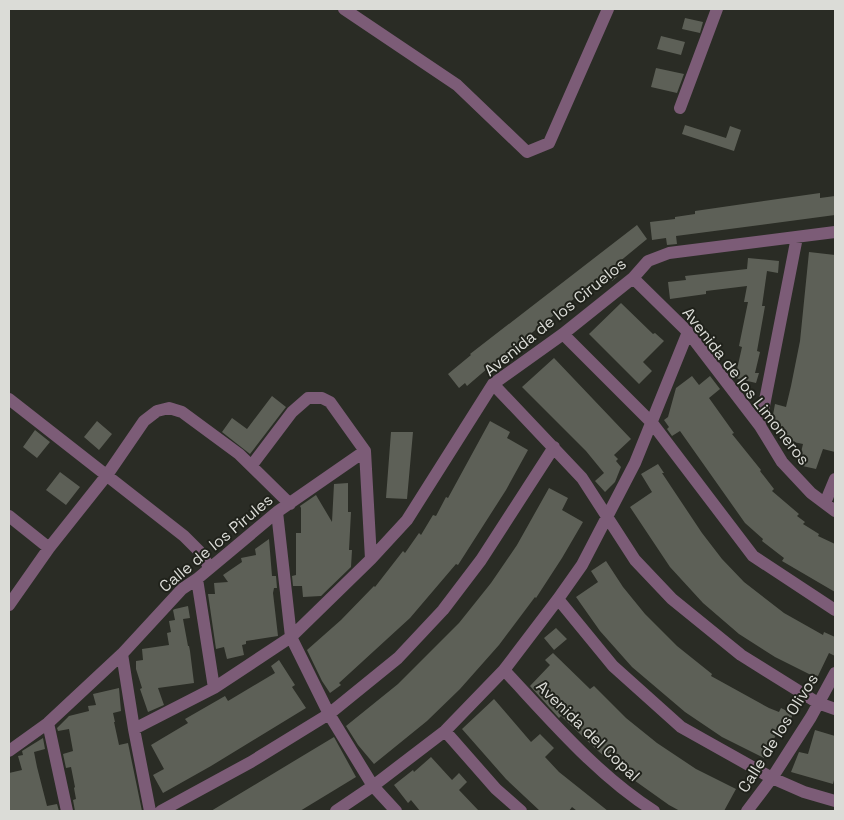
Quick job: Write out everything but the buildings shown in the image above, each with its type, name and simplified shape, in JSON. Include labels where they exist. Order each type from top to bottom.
[{"type":"street","points":[[344,9],[457,85],[527,152],[549,143],[608,9]]},
{"type":"street","points":[[680,108],[717,9]]},
{"type":"street","name":"Avenida de los Ciruelos","points":[[134,729],[214,688],[290,637],[371,560],[407,520],[493,384],[563,334],[633,278],[648,261],[669,252],[835,232]]},
{"type":"street","points":[[760,426],[797,237]]},
{"type":"street","name":"Avenida de los Limoneros","points":[[633,278],[688,332],[760,426],[782,462],[811,493],[830,507]]},
{"type":"street","points":[[336,811],[373,786],[445,731],[504,670],[558,600],[582,565],[635,463],[688,332]]},
{"type":"street","points":[[563,334],[652,423],[753,556],[835,610]]},
{"type":"street","points":[[493,384],[582,478],[635,560],[672,599],[740,655],[818,703],[835,708]]},
{"type":"street","points":[[252,465],[292,412],[308,398],[322,398],[330,402],[365,450],[371,560]]},
{"type":"street","points":[[9,399],[184,536],[199,551],[210,568]]},
{"type":"street","points":[[9,605],[49,548],[107,475],[144,421],[157,411],[168,408],[182,412],[252,465],[290,504]]},
{"type":"street","points":[[161,811],[252,762],[329,714],[398,658],[443,610],[481,560],[554,447]]},
{"type":"street","name":"Calle de los Pirules","points":[[9,752],[48,723],[122,654],[182,589],[277,512],[365,450]]},
{"type":"street","points":[[830,507],[835,479]]},
{"type":"street","points":[[277,512],[290,637],[329,714],[373,786],[396,811]]},
{"type":"street","points":[[9,516],[49,548]]},
{"type":"street","points":[[197,578],[214,688]]},
{"type":"street","points":[[558,600],[613,666],[681,727],[772,778],[804,792],[835,801]]},
{"type":"street","points":[[122,654],[150,811]]},
{"type":"street","name":"Avenida del Copal","points":[[504,670],[578,748],[636,800],[654,811]]},
{"type":"street","name":"Calle de los Olivos","points":[[747,811],[772,778],[811,717],[835,673]]},
{"type":"street","points":[[48,723],[68,811]]},
{"type":"street","points":[[445,731],[496,789],[521,811]]}]
